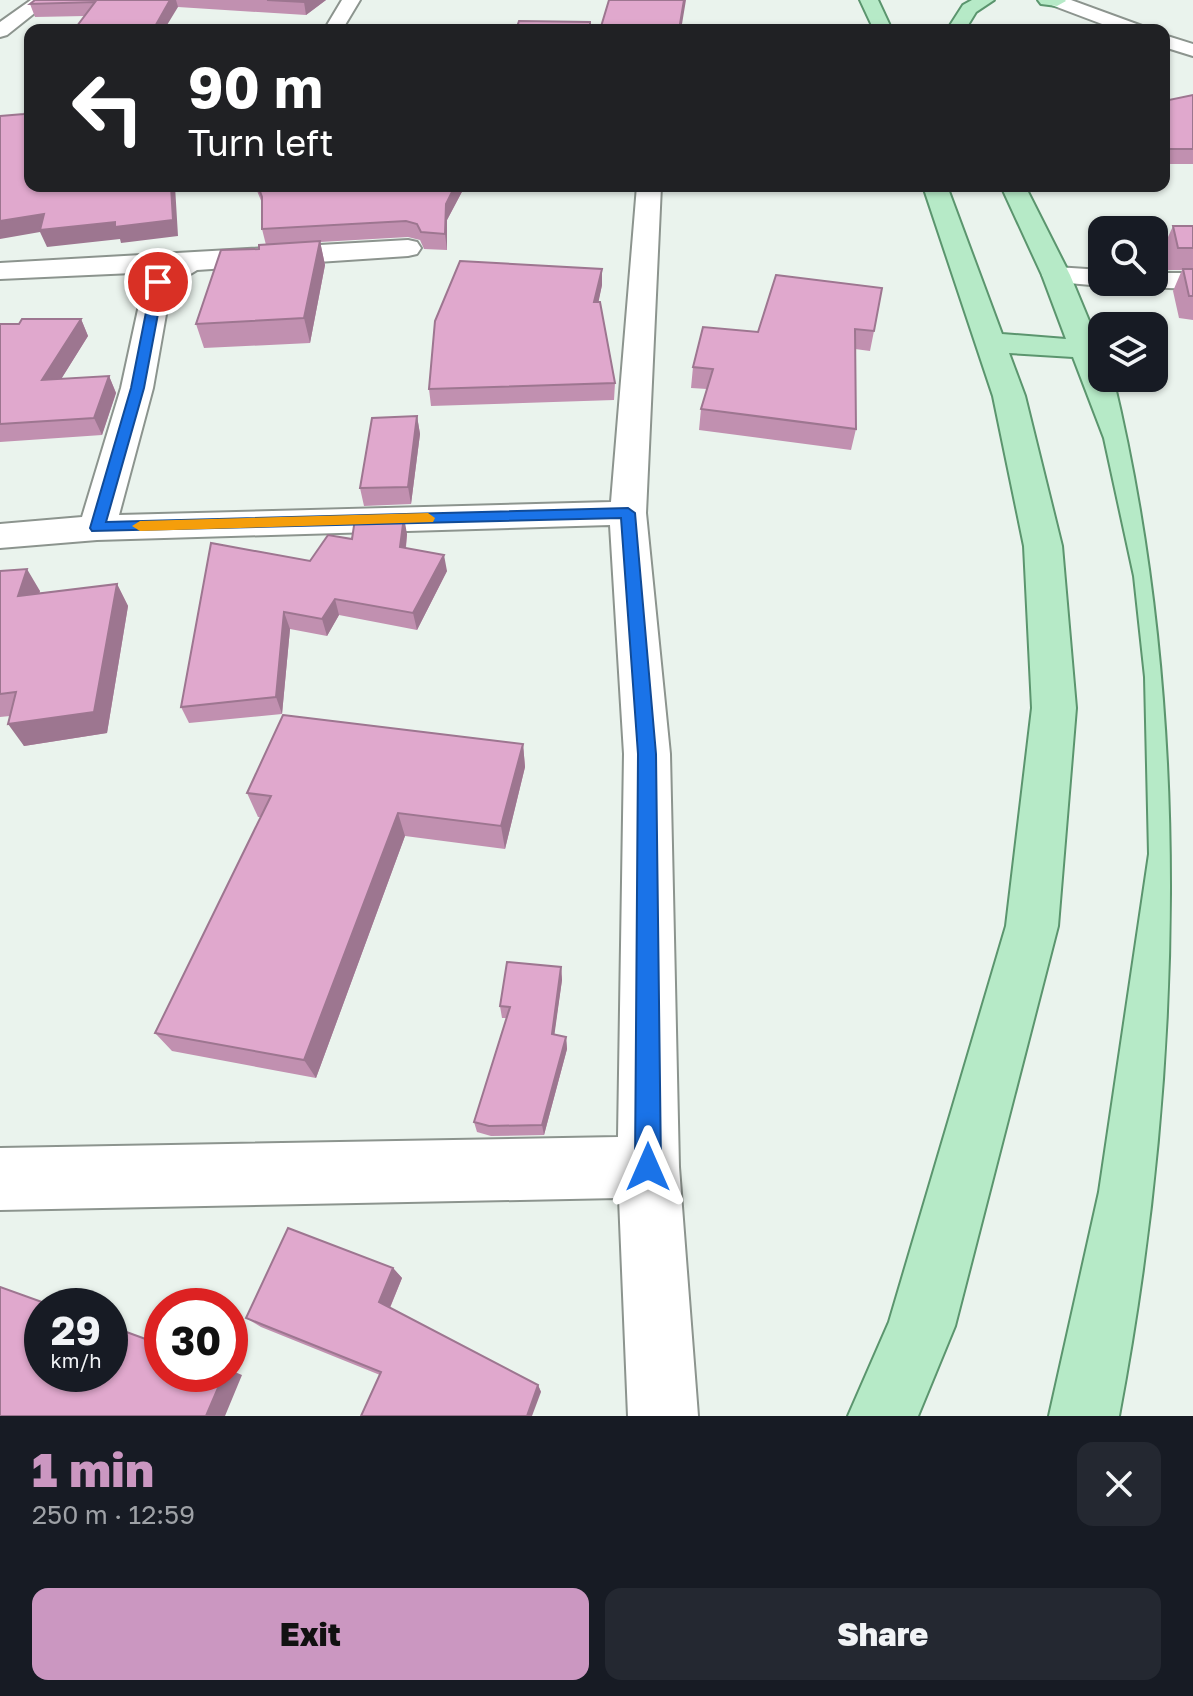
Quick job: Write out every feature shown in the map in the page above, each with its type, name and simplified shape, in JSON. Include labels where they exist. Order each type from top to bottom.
[{"type":"main road","points":[[869,0],[880,24]]},
{"type":"main road","points":[[960,24],[969,9],[985,0]]},
{"type":"main road","points":[[1047,0],[1056,0]]},
{"type":"main road","points":[[883,1416],[921,1326],[1032,926],[1054,708],[1043,546],[1009,396],[937,192]]},
{"type":"main road","points":[[1016,192],[1056,275],[1121,438],[1154,576],[1166,677],[1174,854],[1130,1192],[1084,1416]]},
{"type":"main road","points":[[989,342],[1085,349]]},
{"type":"street","points":[[0,31],[42,0]]},
{"type":"street","points":[[337,24],[351,0]]},
{"type":"street","points":[[1056,0],[1119,24]]},
{"type":"street","points":[[1170,43],[1193,50]]},
{"type":"street","points":[[649,192],[628,513],[647,754],[648,1167],[663,1416]]},
{"type":"street","points":[[0,271],[408,248]]},
{"type":"street","points":[[97,528],[137,388],[158,282],[190,262]]},
{"type":"street","points":[[1056,275],[1088,277]]},
{"type":"street","points":[[1168,281],[1193,281]]},
{"type":"street","points":[[0,536],[97,528],[628,513]]},
{"type":"street","points":[[0,1179],[648,1167]]},
{"type":"building","points":[[35,0],[170,0],[156,24],[78,24],[95,2],[30,4]]},
{"type":"building","points":[[609,0],[684,0],[680,24],[602,24]]},
{"type":"building","points":[[519,21],[590,22],[590,24],[518,24]]},
{"type":"building","points":[[1193,95],[1193,149],[1170,149],[1170,100]]},
{"type":"building","points":[[24,114],[24,192],[171,192],[173,220],[115,227],[115,222],[40,230],[44,214],[0,221],[0,116]]},
{"type":"building","points":[[260,192],[452,192],[446,204],[445,234],[421,232],[417,224],[406,221],[262,229]]},
{"type":"building","points":[[1173,226],[1193,226],[1193,248],[1178,248]]},
{"type":"building","points":[[320,241],[304,318],[196,324],[221,250],[259,249],[259,245]]},
{"type":"building","points":[[460,261],[602,269],[594,302],[600,302],[615,383],[429,389],[435,321]]},
{"type":"building","points":[[1183,269],[1193,269],[1193,296],[1189,296]]},
{"type":"building","points":[[776,275],[882,288],[874,331],[855,329],[856,429],[701,409],[713,369],[693,367],[703,327],[758,332]]},
{"type":"building","points":[[22,319],[81,319],[42,380],[109,376],[94,418],[0,424],[0,324],[19,324]]},
{"type":"building","points":[[417,416],[408,487],[360,488],[372,418]]},
{"type":"building","points":[[404,517],[400,547],[444,555],[413,613],[335,599],[322,619],[284,612],[276,697],[181,707],[211,543],[310,561],[328,535],[352,539],[355,519]]},
{"type":"building","points":[[27,569],[18,596],[117,584],[94,712],[8,724],[16,692],[0,694],[0,571]]},
{"type":"building","points":[[283,715],[523,744],[501,826],[398,813],[304,1060],[155,1033],[271,796],[247,793]]},
{"type":"building","points":[[507,962],[561,967],[552,1034],[566,1037],[542,1125],[489,1126],[474,1122],[510,1007],[500,1006]]},
{"type":"building","points":[[288,1228],[393,1268],[379,1302],[538,1385],[527,1416],[361,1416],[381,1372],[248,1319]]},
{"type":"building","points":[[0,1287],[24,1296],[24,1392],[128,1392],[128,1333],[144,1338],[144,1392],[216,1392],[206,1416],[0,1416]]},
{"type":"slow traffic","points":[[140,526],[428,518]]},
{"type":"route","points":[[158,282],[137,388],[97,528],[628,513],[647,754],[648,1167]]}]
